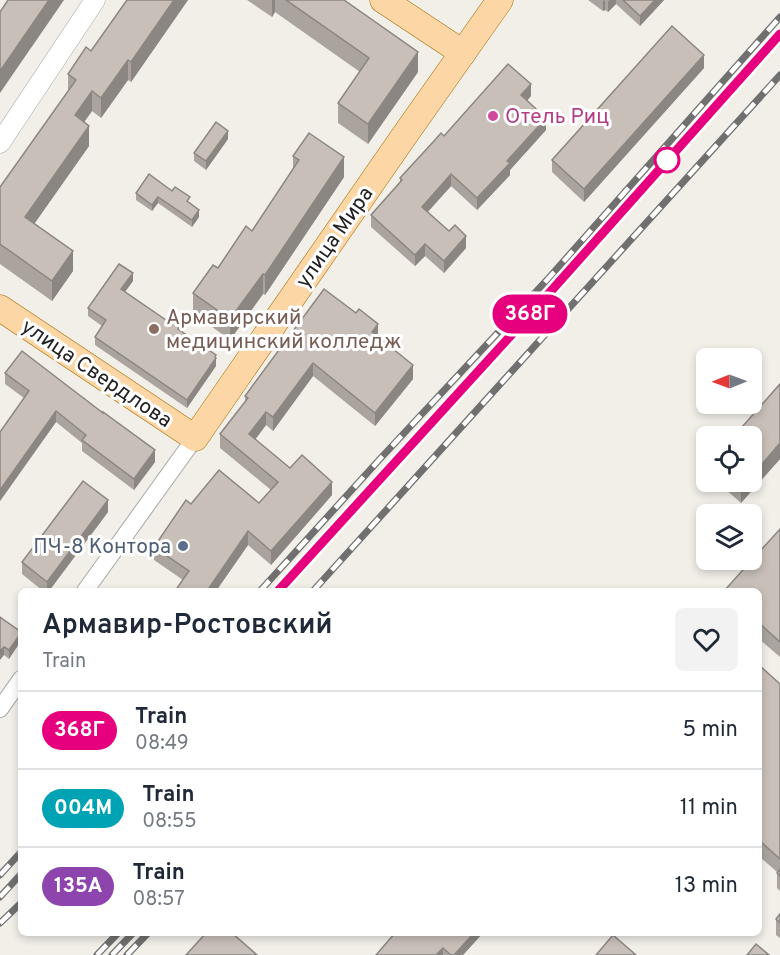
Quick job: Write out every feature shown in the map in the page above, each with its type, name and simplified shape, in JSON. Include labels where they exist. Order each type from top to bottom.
[{"type":"main road","points":[[383,0],[463,53]]},
{"type":"main road","name":"улица Мира","points":[[195,438],[500,0]]},
{"type":"main road","name":"улица Свердлова","points":[[0,308],[195,438]]},
{"type":"street","points":[[0,143],[95,0]]},
{"type":"street","name":"улица Мира","points":[[87,588],[195,438]]},
{"type":"street","points":[[0,709],[18,684]]},
{"type":"building","points":[[8,0],[49,0],[0,71],[0,12]]},
{"type":"building","points":[[127,0],[174,0],[131,62],[128,60],[101,98],[92,91],[75,115],[89,126],[25,217],[73,251],[52,281],[0,244],[0,187],[76,80],[68,74],[86,47],[91,51]]},
{"type":"building","points":[[286,0],[344,0],[418,52],[368,124],[338,103],[369,58]]},
{"type":"building","points":[[623,0],[655,0],[640,16]]},
{"type":"building","points":[[672,26],[704,55],[584,189],[552,160]]},
{"type":"building","points":[[508,64],[531,84],[521,95],[546,118],[507,161],[510,163],[477,198],[451,174],[422,207],[449,231],[455,225],[466,236],[444,261],[425,244],[415,255],[371,215],[402,180],[400,178],[441,133],[444,136]]},
{"type":"building","points":[[216,122],[228,131],[206,161],[194,153]]},
{"type":"building","points":[[309,133],[344,157],[265,275],[263,274],[230,319],[193,293],[213,265],[218,268],[246,226],[252,231],[299,160],[293,156]]},
{"type":"building","points":[[149,174],[172,191],[175,187],[190,197],[187,201],[199,210],[192,220],[158,197],[152,205],[136,193]]},
{"type":"building","points":[[119,264],[133,273],[121,289],[166,320],[171,312],[183,321],[178,329],[216,355],[187,400],[95,337],[106,320],[88,308]]},
{"type":"building","points":[[324,289],[356,313],[359,309],[378,324],[372,332],[413,365],[375,413],[313,363],[273,417],[266,412],[249,434],[290,468],[302,455],[332,482],[271,551],[248,531],[209,588],[177,588],[189,571],[154,547],[186,500],[191,504],[219,470],[259,503],[278,482],[220,434],[248,398],[245,396]]},
{"type":"building","points":[[22,351],[155,450],[134,479],[82,440],[86,435],[56,411],[0,490],[0,432],[29,391],[5,373]]},
{"type":"building","points":[[780,384],[780,443],[762,464],[762,426],[743,426],[753,414],[762,414],[762,404]]},
{"type":"building","points":[[83,481],[108,500],[47,582],[22,562]]},
{"type":"building","points":[[780,529],[780,642],[762,626],[762,588],[727,588],[743,570],[762,570],[762,549]]},
{"type":"building","points":[[0,617],[18,630],[18,637],[9,650],[4,647],[0,651]]},
{"type":"building","points":[[762,668],[780,684],[780,859],[762,843]]},
{"type":"building","points":[[203,936],[235,936],[257,955],[186,955]]},
{"type":"building","points":[[392,936],[471,936],[454,955],[443,948],[436,955],[376,955]]},
{"type":"building","points":[[614,936],[636,955],[596,955]]},
{"type":"building","points":[[756,944],[769,955],[747,955]]},
{"type":"railway","points":[[263,588],[547,280],[780,17]]},
{"type":"railway","points":[[281,588],[535,309],[780,34]]},
{"type":"railway","points":[[316,588],[780,75]]},
{"type":"railway","points":[[0,875],[18,855]]},
{"type":"railway","points":[[0,897],[18,877]]},
{"type":"railway","points":[[0,923],[18,906]]},
{"type":"railway","points":[[97,955],[115,936]]},
{"type":"railway","points":[[112,955],[130,936]]},
{"type":"railway","points":[[127,955],[145,936]]},
{"type":"train","name":"368Г","points":[[281,588],[535,309],[780,34]]},
{"type":"place","name":"Отель Риц","points":[[493,116]]},
{"type":"place","name":"Армавирский медицинский колледж","points":[[154,329]]},
{"type":"place","name":"ПЧ-8 Контора","points":[[183,546]]}]
